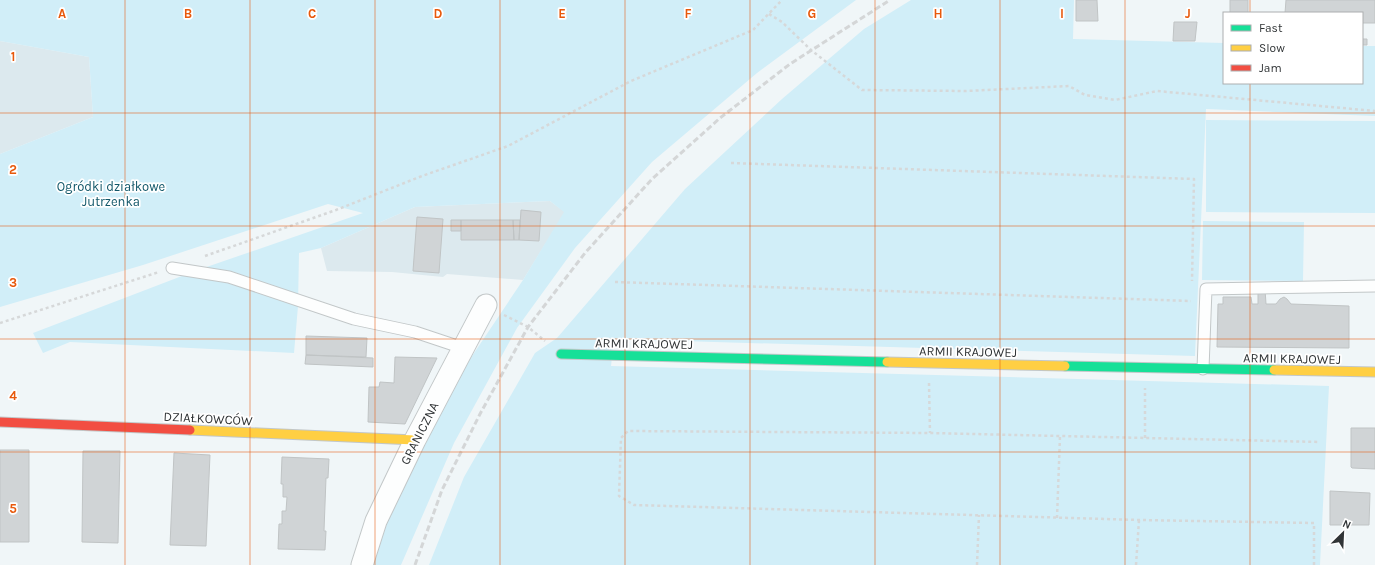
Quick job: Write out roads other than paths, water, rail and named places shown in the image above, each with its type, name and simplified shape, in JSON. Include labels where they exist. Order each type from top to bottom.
[{"type":"street","name":"GRANICZNA","points":[[362,565],[376,521],[415,440],[486,305]]},
{"type":"street","name":"ARMII KRAJOWEJ","points":[[561,354],[1375,372]]},
{"type":"street","name":"DZIAŁKOWCÓW","points":[[0,422],[415,440]]},
{"type":"lane","points":[[172,268],[229,276],[354,319],[414,332],[463,348]]},
{"type":"lane","points":[[1203,369],[1206,289],[1375,286]]},
{"type":"railway","points":[[415,565],[442,490],[480,414],[528,327],[585,253],[652,179],[720,118],[790,64],[890,0]]},
{"type":"park label","name":"Ogródki działkowe Jutrzenka","points":[[111,194]]}]
